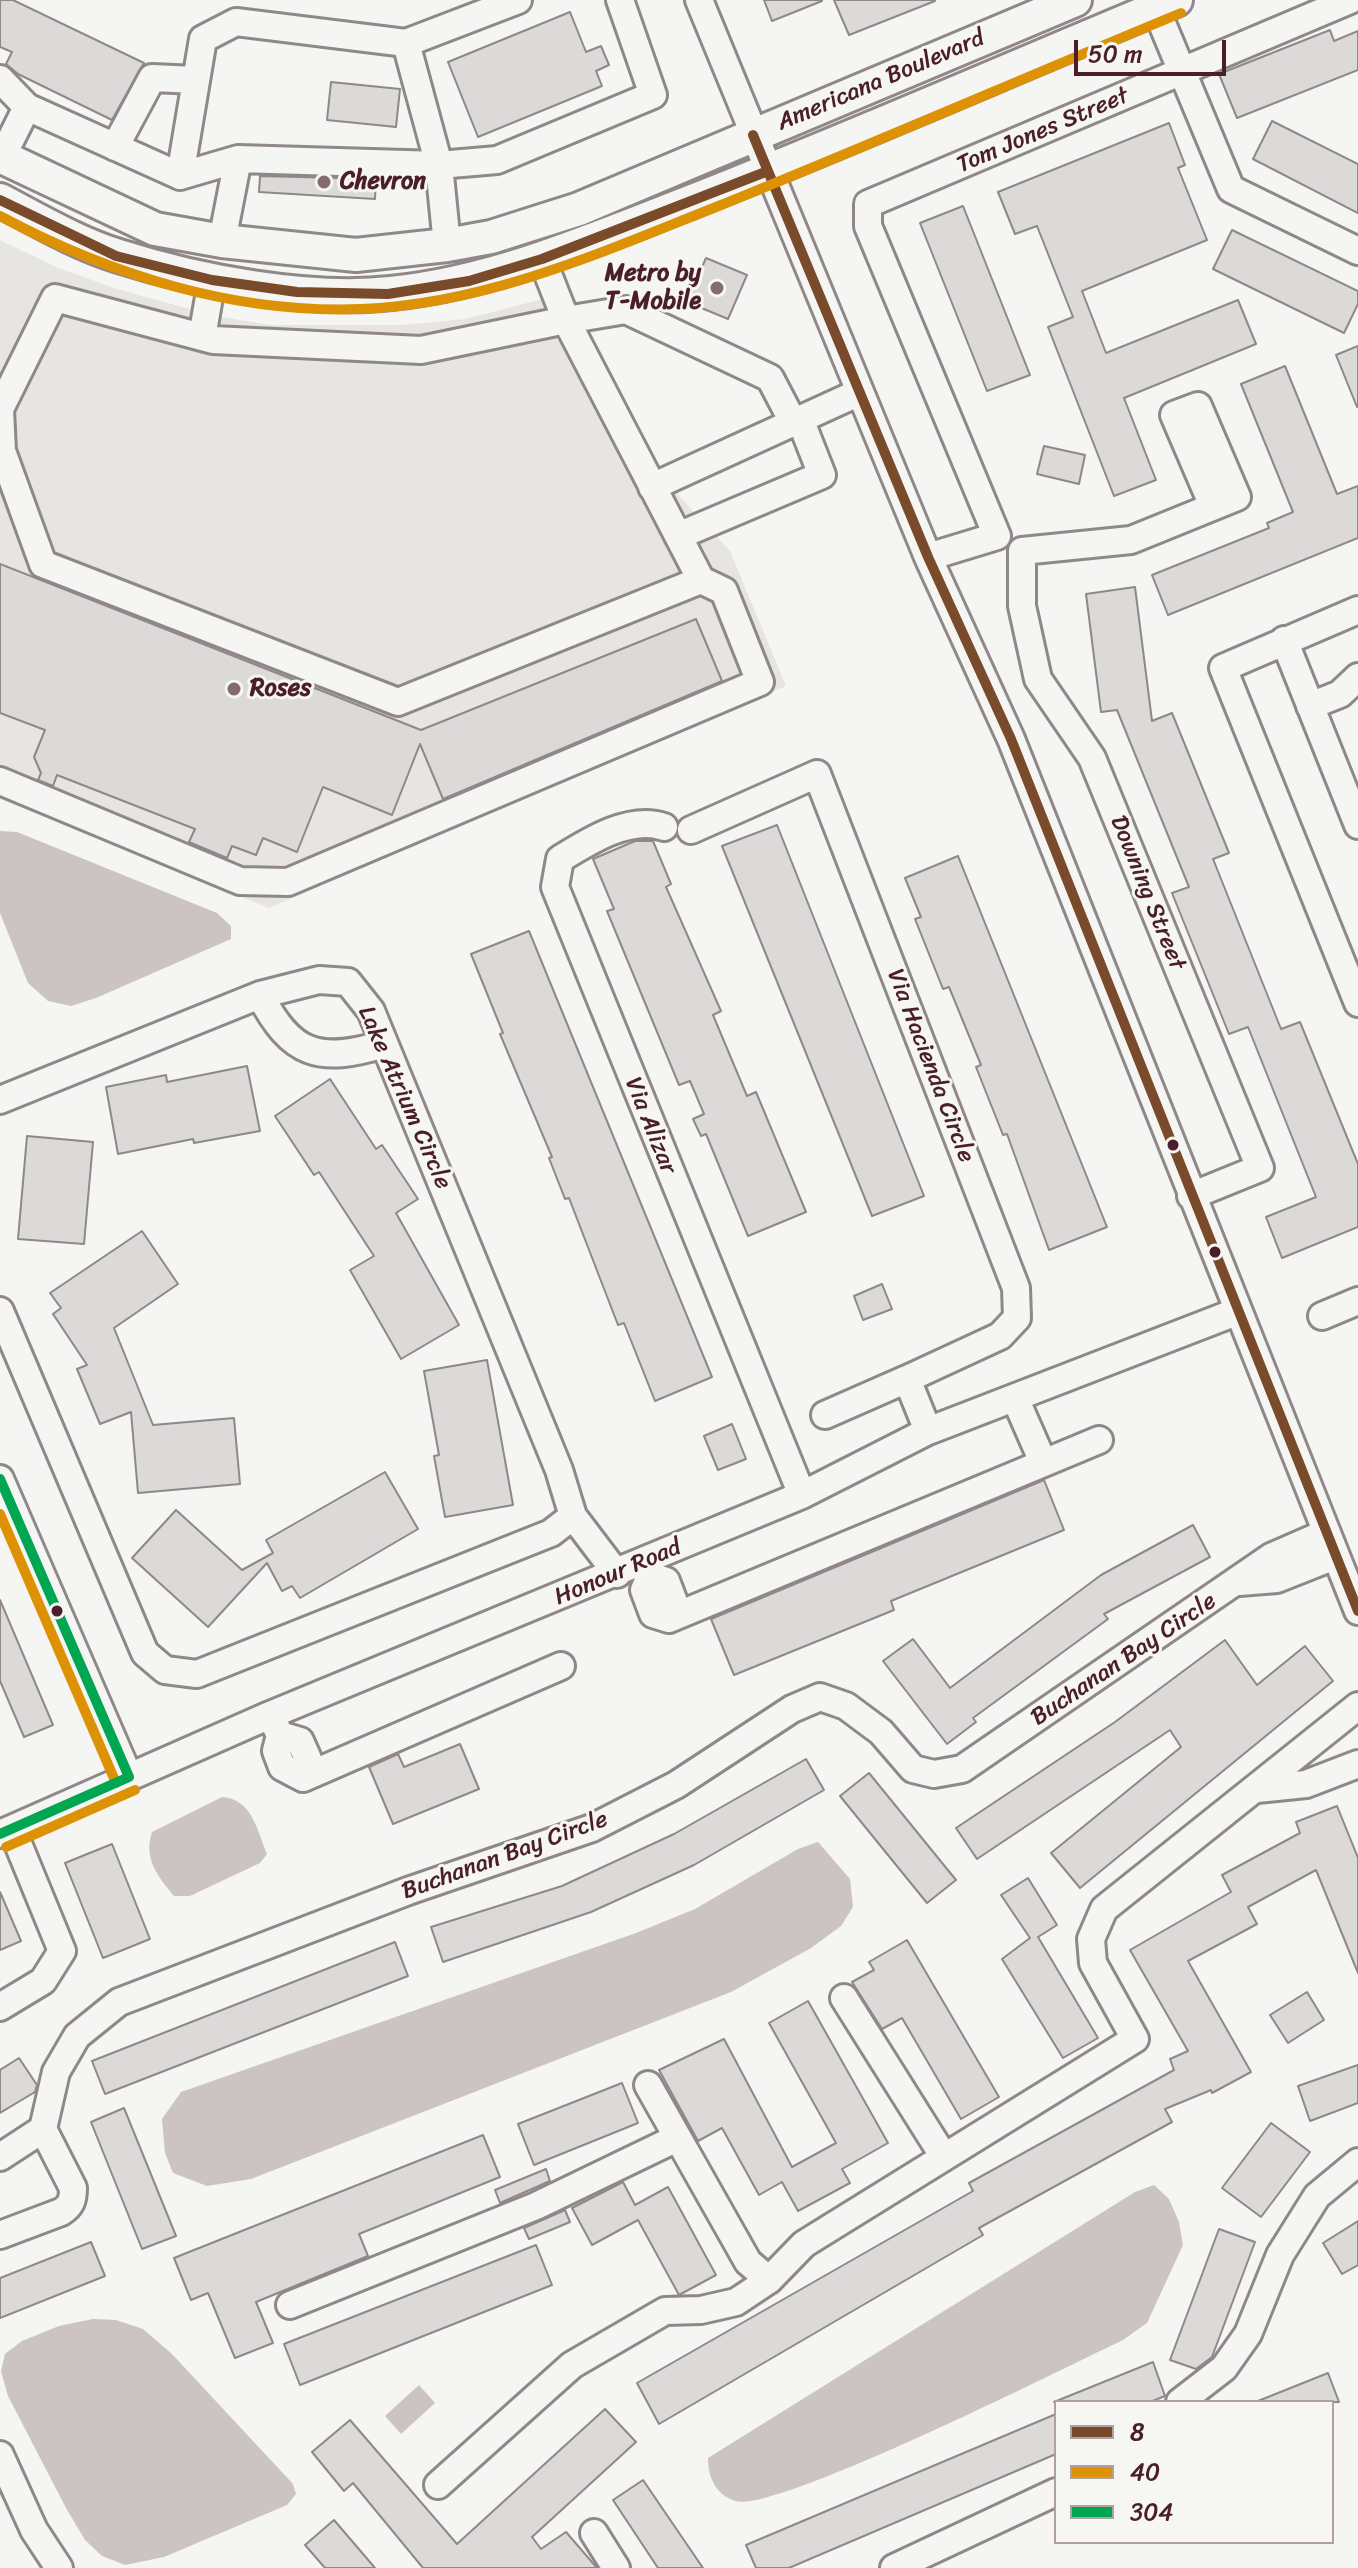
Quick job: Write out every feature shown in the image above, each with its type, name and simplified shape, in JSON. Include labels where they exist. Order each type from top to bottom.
[{"type":"main road","name":"Americana Boulevard","points":[[1,156],[155,229],[222,241],[356,255],[447,245],[491,237],[579,209],[1075,0]]},
{"type":"main road","name":"Americana Boulevard","points":[[0,200],[116,256],[212,280],[297,292],[388,294],[469,281],[542,259],[768,171],[1166,4]]},
{"type":"main road","points":[[212,280],[222,241]]},
{"type":"street","points":[[180,176],[203,39],[236,22],[406,43],[518,0]]},
{"type":"street","points":[[0,79],[27,107],[180,176],[238,159],[439,165],[497,160],[653,95],[620,0]]},
{"type":"street","points":[[699,0],[928,557],[1011,739],[1236,1312],[1358,1611]]},
{"type":"street","name":"Tom Jones Street","points":[[997,536],[868,226],[868,204],[1350,0]]},
{"type":"street","points":[[1166,4],[1181,72],[1231,189],[1358,251]]},
{"type":"street","points":[[406,43],[439,165],[447,245]]},
{"type":"street","points":[[140,158],[152,78],[196,80]]},
{"type":"street","points":[[115,147],[151,85]]},
{"type":"street","points":[[1,156],[27,107]]},
{"type":"street","points":[[222,241],[238,159]]},
{"type":"street","points":[[0,781],[240,881],[288,882],[760,682],[724,591],[701,580],[566,320],[542,259]]},
{"type":"street","points":[[202,337],[212,280]]},
{"type":"street","points":[[678,536],[822,475],[796,421],[770,378],[626,310],[421,350],[202,337],[55,298],[0,409],[2,451],[43,564],[398,702],[701,580]]},
{"type":"street","points":[[652,487],[860,392]]},
{"type":"street","points":[[928,557],[997,536],[1022,551],[1131,540],[1213,506]]},
{"type":"street","name":"Downing Street","points":[[1022,551],[1022,606],[1038,679],[1092,758],[1260,1168],[1191,1196]]},
{"type":"street","points":[[1358,610],[1223,668],[1358,1003]]},
{"type":"street","points":[[1284,640],[1358,825]]},
{"type":"street","points":[[1310,706],[1340,694],[1358,677]]},
{"type":"street","name":"Via Hacienda Circle","points":[[678,829],[817,774],[1016,1288],[1017,1318],[1000,1336],[907,1379]]},
{"type":"street","name":"Via Alizar","points":[[678,829],[649,822],[585,843],[560,859],[555,887],[802,1495]]},
{"type":"street","name":"Lake Atrium Circle","points":[[0,1100],[260,995],[319,980],[348,982],[371,1011],[559,1470],[573,1516],[617,1574]]},
{"type":"street","points":[[260,995],[273,1020],[293,1045],[333,1053],[357,1052],[384,1044]]},
{"type":"street","points":[[1322,1316],[1358,1301]]},
{"type":"street","name":"Honour Road","points":[[6,1832],[129,1777],[275,1725],[617,1574],[648,1569],[928,1431],[1236,1312]]},
{"type":"street","points":[[3,1325],[10,1366],[145,1653],[165,1670],[197,1674],[551,1533],[573,1516]]},
{"type":"street","points":[[825,1415],[907,1379],[928,1431]]},
{"type":"street","points":[[1015,1398],[1043,1462]]},
{"type":"street","points":[[648,1569],[644,1590],[653,1614],[669,1619],[1099,1440]]},
{"type":"street","points":[[0,1479],[129,1777]]},
{"type":"street","name":"Buchanan Bay Circle","points":[[43,2129],[56,2072],[77,2036],[119,2002],[408,1891],[592,1828],[676,1785],[792,1709],[820,1697],[846,1706],[881,1732],[913,1769],[934,1774],[962,1769],[1239,1582],[1277,1579],[1330,1544]]},
{"type":"street","points":[[275,1725],[276,1751],[282,1767],[303,1778],[561,1666]]},
{"type":"street","points":[[438,2485],[572,2365],[665,2311],[701,2310],[736,2302],[769,2280],[804,2244],[1135,2039],[1093,1963],[1091,1939],[1104,1909],[1358,1706]]},
{"type":"street","points":[[1257,1789],[1306,1784],[1352,1766],[1319,1738]]},
{"type":"street","points":[[0,2007],[43,1981],[62,1951],[32,1877],[6,1832]]},
{"type":"street","points":[[844,1998],[944,2157]]},
{"type":"street","points":[[648,2085],[748,2262],[769,2280]]},
{"type":"street","points":[[0,2157],[43,2129],[73,2188],[69,2207],[0,2235]]},
{"type":"street","points":[[290,2305],[536,2206],[677,2138]]},
{"type":"street","points":[[1183,2400],[1224,2368],[1248,2334],[1280,2255],[1317,2196],[1358,2162]]},
{"type":"street","points":[[0,2455],[34,2530],[59,2568]]},
{"type":"street","points":[[894,2568],[1054,2493]]},
{"type":"street","points":[[594,2533],[616,2568]]},
{"type":"shaded area","points":[[0,240],[56,267],[114,288],[211,315],[270,325],[404,325],[465,319],[543,299],[575,298],[648,462],[730,551],[786,686],[269,908],[0,799]]},
{"type":"shaded area","points":[[0,831],[17,832],[217,913],[231,926],[231,939],[96,998],[71,1006],[48,1001],[28,983],[0,913]]},
{"type":"shaded area","points":[[222,1797],[240,1803],[247,1810],[267,1854],[260,1863],[190,1896],[174,1896],[151,1859],[152,1832]]},
{"type":"shaded area","points":[[818,1842],[850,1879],[853,1907],[841,1926],[811,1948],[731,1992],[251,2179],[207,2186],[173,2173],[165,2153],[162,2119],[181,2092],[636,1933],[695,1909],[798,1849]]},
{"type":"shaded area","points":[[1154,2185],[1169,2199],[1179,2222],[1183,2245],[1147,2323],[1123,2340],[987,2406],[805,2485],[761,2499],[735,2501],[718,2489],[709,2472],[708,2458],[1135,2192]]},
{"type":"shaded area","points":[[93,2319],[116,2320],[143,2329],[172,2354],[293,2484],[296,2494],[287,2505],[164,2557],[125,2565],[102,2556],[85,2540],[8,2396],[1,2371],[5,2354],[22,2341],[59,2326]]},
{"type":"shaded area","points":[[419,2385],[435,2403],[401,2434],[385,2416]]},
{"type":"building","points":[[0,0],[13,0],[144,63],[112,120],[18,74],[6,64],[12,52],[0,47]]},
{"type":"building","points":[[764,0],[822,0],[822,1],[772,21]]},
{"type":"building","points":[[834,0],[934,0],[935,1],[849,35]]},
{"type":"building","points":[[570,12],[586,52],[601,46],[609,65],[596,71],[602,86],[478,137],[448,62]]},
{"type":"building","points":[[1330,30],[1334,41],[1358,31],[1358,70],[1237,118],[1219,74]]},
{"type":"building","points":[[331,82],[400,89],[396,127],[327,120]]},
{"type":"building","points":[[1272,121],[1358,164],[1358,213],[1253,159]]},
{"type":"building","points":[[1169,123],[1185,165],[1178,168],[1207,240],[1082,291],[1106,353],[1238,300],[1256,344],[1124,398],[1156,480],[1114,496],[1048,327],[1073,317],[1037,226],[1015,234],[998,192]]},
{"type":"building","points":[[260,176],[376,179],[375,199],[259,192]]},
{"type":"building","points":[[963,206],[1030,375],[987,391],[920,223]]},
{"type":"building","points":[[1232,230],[1358,291],[1358,304],[1344,333],[1213,269]]},
{"type":"building","name":"Metro by T-Mobile","points":[[706,258],[747,275],[728,319],[687,302]]},
{"type":"building","points":[[1358,346],[1358,407],[1357,407],[1336,355]]},
{"type":"building","points":[[1285,366],[1337,494],[1358,486],[1358,538],[1168,615],[1152,575],[1269,528],[1267,523],[1293,512],[1241,384]]},
{"type":"building","points":[[1044,446],[1085,455],[1079,484],[1037,474]]},
{"type":"building","points":[[0,564],[421,730],[696,619],[722,681],[443,799],[420,744],[392,815],[323,787],[297,852],[263,838],[256,855],[232,846],[227,858],[189,842],[195,829],[57,775],[53,786],[38,780],[41,773],[34,757],[45,730],[0,713]]},
{"type":"building","points":[[1135,587],[1152,721],[1172,713],[1229,853],[1213,859],[1281,1029],[1300,1022],[1358,1164],[1358,1227],[1282,1258],[1266,1217],[1316,1197],[1248,1027],[1229,1034],[1172,893],[1189,887],[1117,710],[1101,712],[1086,594]]},
{"type":"building","points":[[777,825],[924,1196],[872,1216],[722,846]]},
{"type":"building","points":[[635,841],[653,841],[671,884],[666,887],[721,1011],[713,1015],[747,1096],[756,1092],[806,1212],[748,1236],[706,1134],[701,1136],[693,1119],[704,1114],[690,1081],[679,1085],[607,911],[614,909],[593,859]]},
{"type":"building","points":[[958,856],[1107,1227],[1049,1250],[1007,1134],[1003,1135],[976,1067],[981,1065],[949,987],[943,989],[915,919],[921,917],[905,878]]},
{"type":"building","points":[[529,931],[712,1377],[655,1401],[624,1323],[618,1325],[569,1198],[565,1199],[549,1158],[552,1157],[500,1034],[503,1033],[471,954]]},
{"type":"building","points":[[247,1066],[260,1131],[194,1143],[193,1139],[118,1154],[106,1087],[166,1075],[167,1082]]},
{"type":"building","points":[[330,1079],[376,1149],[382,1145],[418,1199],[396,1213],[459,1325],[401,1359],[350,1270],[374,1256],[319,1172],[314,1175],[275,1116]]},
{"type":"building","points":[[27,1136],[93,1142],[84,1244],[18,1239]]},
{"type":"building","points":[[142,1231],[178,1284],[114,1328],[153,1425],[234,1418],[240,1484],[138,1493],[131,1412],[100,1424],[77,1369],[87,1365],[53,1314],[61,1308],[50,1293]]},
{"type":"building","points":[[882,1284],[892,1309],[863,1320],[854,1296]]},
{"type":"building","points":[[487,1360],[513,1505],[445,1517],[434,1456],[439,1455],[424,1371]]},
{"type":"building","points":[[732,1424],[746,1459],[718,1470],[704,1436]]},
{"type":"building","points":[[385,1472],[418,1529],[300,1598],[292,1586],[282,1591],[267,1563],[208,1627],[132,1558],[176,1510],[242,1570],[273,1553],[266,1540]]},
{"type":"building","points":[[1044,1480],[1064,1530],[891,1601],[894,1610],[734,1675],[711,1619]]},
{"type":"building","points":[[1193,1525],[1210,1557],[1104,1614],[1108,1619],[973,1718],[976,1722],[947,1744],[883,1661],[913,1639],[950,1688],[1101,1575]]},
{"type":"building","points":[[0,1600],[53,1725],[24,1737],[0,1681]]},
{"type":"building","points":[[1225,1640],[1257,1685],[1305,1646],[1333,1681],[1080,1888],[1051,1853],[1181,1747],[1170,1730],[977,1859],[956,1828],[1115,1722]]},
{"type":"building","points":[[460,1744],[479,1789],[393,1824],[369,1767],[398,1754],[404,1767]]},
{"type":"building","points":[[806,1759],[824,1790],[694,1865],[591,1912],[443,1962],[431,1927],[562,1886],[674,1834]]},
{"type":"building","points":[[869,1773],[956,1880],[927,1903],[840,1796]]},
{"type":"building","points":[[1337,1806],[1358,1858],[1358,1973],[1316,1870],[1248,1907],[1257,1924],[1188,1961],[1251,2072],[1212,2093],[1211,2090],[1165,2109],[1172,2122],[979,2228],[983,2235],[659,2424],[637,2383],[973,2191],[969,2183],[1174,2070],[1170,2059],[1188,2051],[1130,1950],[1231,1892],[1222,1875],[1300,1833],[1296,1822]]},
{"type":"building","points":[[112,1844],[150,1939],[103,1958],[65,1863]]},
{"type":"building","points":[[1028,1878],[1057,1925],[1038,1937],[1098,2038],[1063,2058],[1002,1959],[1030,1938],[1001,1895]]},
{"type":"building","points":[[0,1892],[21,1941],[0,1950]]},
{"type":"building","points":[[907,1940],[999,2097],[961,2119],[902,2018],[882,2029],[852,1982],[874,1970],[869,1962]]},
{"type":"building","points":[[395,1942],[408,1976],[105,2094],[92,2061]]},
{"type":"building","points":[[1307,1992],[1324,2020],[1288,2043],[1270,2015]]},
{"type":"building","points":[[808,2001],[888,2143],[842,2169],[850,2183],[798,2211],[782,2182],[759,2195],[722,2128],[698,2141],[659,2070],[724,2039],[792,2167],[836,2143],[769,2023]]},
{"type":"building","points":[[19,2058],[37,2085],[35,2092],[0,2113],[0,2070]]},
{"type":"building","points":[[1358,2065],[1358,2103],[1310,2121],[1298,2086]]},
{"type":"building","points":[[622,2083],[638,2123],[534,2165],[518,2124]]},
{"type":"building","points":[[124,2108],[176,2236],[142,2249],[91,2122]]},
{"type":"building","points":[[1271,2123],[1310,2152],[1261,2217],[1222,2188]]},
{"type":"building","points":[[483,2135],[500,2177],[359,2234],[368,2256],[256,2302],[273,2343],[235,2358],[208,2293],[191,2300],[174,2258]]},
{"type":"building","points":[[546,2169],[550,2181],[500,2203],[495,2190]]},
{"type":"building","points":[[623,2182],[635,2205],[668,2187],[716,2275],[679,2295],[638,2220],[592,2245],[572,2208]]},
{"type":"building","points":[[565,2210],[570,2222],[529,2239],[524,2228]]},
{"type":"building","points":[[1358,2221],[1358,2265],[1342,2274],[1323,2243]]},
{"type":"building","points":[[1219,2229],[1255,2242],[1212,2357],[1196,2369],[1170,2360]]},
{"type":"building","points":[[91,2242],[105,2276],[0,2318],[0,2278]]},
{"type":"building","points":[[536,2245],[552,2285],[300,2385],[284,2344]]},
{"type":"building","points":[[1153,2362],[1165,2396],[1155,2400],[1059,2400]]},
{"type":"building","points":[[1328,2373],[1339,2402],[1334,2400],[1260,2400]]},
{"type":"building","points":[[605,2409],[636,2442],[532,2537],[541,2549],[566,2532],[597,2568],[423,2568],[353,2483],[344,2491],[312,2452],[350,2420],[457,2544]]},
{"type":"building","points":[[1054,2415],[1054,2455],[789,2568],[756,2568],[746,2545]]},
{"type":"building","points":[[643,2480],[703,2568],[658,2568],[613,2500]]},
{"type":"building","points":[[334,2520],[375,2568],[325,2568],[305,2545]]},
{"type":"transit line","name":"40","points":[[0,216],[129,273],[220,297],[314,309],[408,305],[498,286],[587,258],[1181,13]]},
{"type":"transit line","name":"8","points":[[753,135],[928,557],[1011,739],[1358,1611]]},
{"type":"transit line","name":"8","points":[[0,200],[116,256],[212,280],[297,292],[388,294],[469,281],[542,259],[768,171]]},
{"type":"transit line","name":"304","points":[[0,1479],[129,1777]]},
{"type":"transit line","name":"40","points":[[0,1514],[116,1783]]},
{"type":"transit line","name":"304","points":[[0,1834],[129,1777]]},
{"type":"transit line","name":"40","points":[[6,1847],[135,1790]]},
{"type":"place","name":"Chevron","points":[[324,182]]},
{"type":"place","name":"Metro by T-Mobile","points":[[717,288]]},
{"type":"place","name":"Roses","points":[[234,689]]}]
